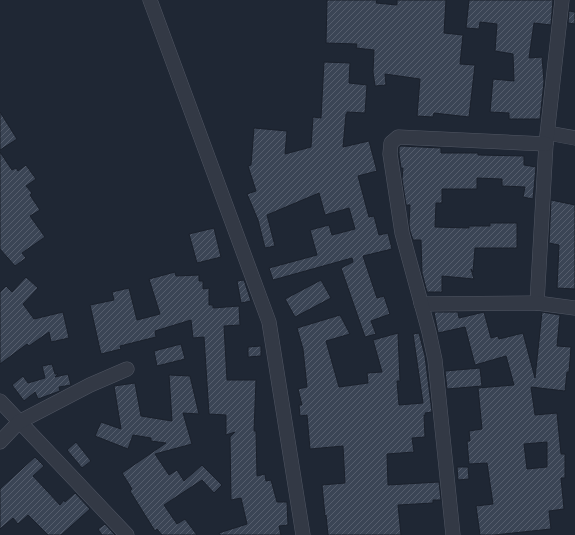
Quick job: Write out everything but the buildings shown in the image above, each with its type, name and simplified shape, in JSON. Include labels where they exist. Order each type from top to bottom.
[{"type":"street","points":[[150,0],[269,322],[303,535]]},
{"type":"street","points":[[537,303],[547,138],[562,0]]},
{"type":"street","points":[[453,535],[435,360],[429,332],[402,233],[390,154],[391,143],[398,137],[575,138]]},
{"type":"street","points":[[421,304],[537,303],[575,308]]},
{"type":"street","points":[[0,442],[19,422],[90,385],[127,370]]},
{"type":"street","points":[[0,401],[127,535]]}]
